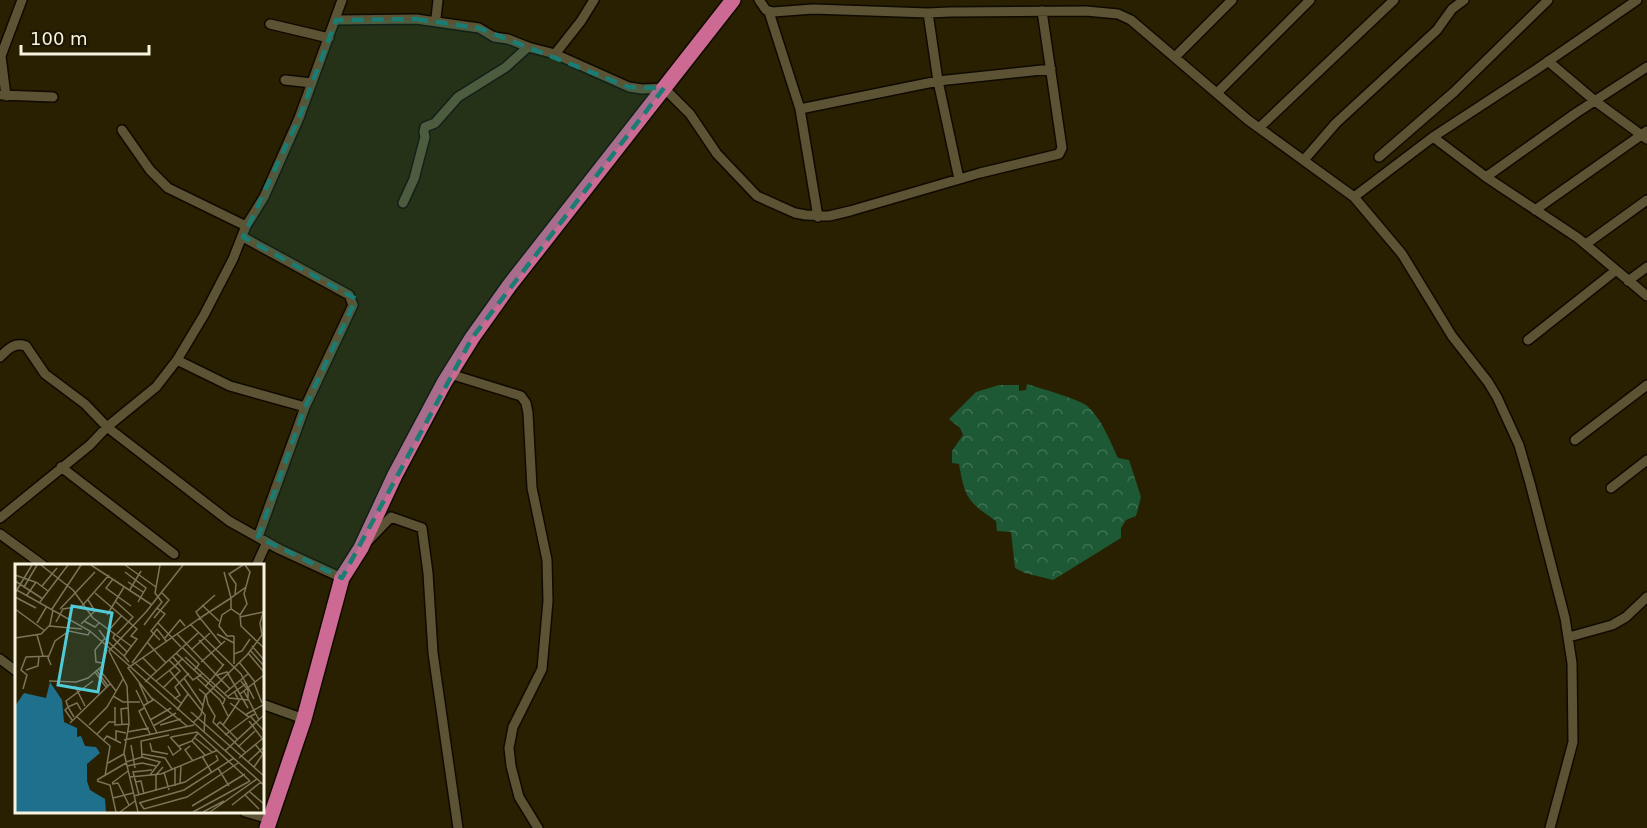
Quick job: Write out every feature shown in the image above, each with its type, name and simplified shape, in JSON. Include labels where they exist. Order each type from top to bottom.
[{"type":"highway","points":[[268,824],[304,719],[342,578],[361,548],[395,475],[450,374],[509,286],[733,0]]},
{"type":"street","points":[[22,0],[6,37],[1,56],[3,95],[53,97]]},
{"type":"street","points":[[0,518],[90,445],[107,427],[156,387],[177,360],[214,296],[243,237],[246,226],[264,197],[312,83],[342,0]]},
{"type":"street","points":[[437,22],[438,0]]},
{"type":"street","points":[[555,54],[577,28],[594,0]]},
{"type":"street","points":[[759,0],[770,12],[800,110],[818,217]]},
{"type":"street","points":[[1086,0],[1086,10]]},
{"type":"street","points":[[1175,57],[1232,0]]},
{"type":"street","points":[[1217,93],[1310,0]]},
{"type":"street","points":[[1259,128],[1394,0]]},
{"type":"street","points":[[1304,160],[1336,123],[1437,30],[1452,9],[1464,0]]},
{"type":"street","points":[[1379,157],[1454,92],[1548,0]]},
{"type":"street","points":[[1354,196],[1433,137],[1548,62],[1637,0]]},
{"type":"street","points":[[770,12],[813,9],[928,14],[1086,10],[1118,14],[1131,20],[1259,128],[1354,196],[1402,254],[1452,336],[1488,382],[1519,445],[1569,637],[1572,663],[1573,742],[1550,828]]},
{"type":"street","points":[[336,20],[416,19],[479,28],[494,37],[508,39],[555,54],[629,87],[664,88],[690,114],[717,154],[757,196],[795,213],[818,217],[850,211],[958,179],[1062,152],[1042,11]]},
{"type":"street","points":[[928,14],[938,81],[958,179]]},
{"type":"street","points":[[270,24],[329,38]]},
{"type":"street","points":[[403,203],[414,178],[425,137],[425,127],[435,123],[458,97],[506,67],[528,47]]},
{"type":"street","points":[[1535,210],[1645,135],[1595,101],[1548,62]]},
{"type":"street","points":[[1486,177],[1647,67]]},
{"type":"street","points":[[800,110],[938,81],[1051,69]]},
{"type":"street","points":[[285,80],[312,83]]},
{"type":"street","points":[[122,130],[155,176],[168,188],[246,226]]},
{"type":"street","points":[[1433,137],[1486,177],[1586,244],[1647,296]]},
{"type":"street","points":[[1586,244],[1647,200]]},
{"type":"street","points":[[243,237],[349,295],[353,305],[305,407],[258,537]]},
{"type":"street","points":[[1628,281],[1647,267]]},
{"type":"street","points":[[1528,340],[1616,271]]},
{"type":"street","points":[[0,357],[13,345],[26,346],[45,374],[85,404],[107,427],[229,521],[342,578]]},
{"type":"street","points":[[177,360],[230,386],[305,407]]},
{"type":"street","points":[[450,374],[521,396],[526,403],[528,413],[532,488],[547,560],[548,602],[542,669],[513,727],[509,748],[519,797],[538,828]]},
{"type":"street","points":[[1575,440],[1647,385]]},
{"type":"street","points":[[1611,488],[1647,460]]},
{"type":"street","points":[[61,467],[174,554]]},
{"type":"street","points":[[361,548],[391,517],[422,528],[434,652],[458,828]]},
{"type":"street","points":[[0,534],[41,564]]},
{"type":"street","points":[[257,564],[267,542]]},
{"type":"street","points":[[1569,637],[1612,625],[1626,617],[1647,597]]},
{"type":"street","points":[[0,658],[15,670]]},
{"type":"street","points":[[264,705],[304,719]]},
{"type":"street","points":[[247,813],[268,824]]},
{"type":"highlighted area","points":[[416,19],[479,28],[629,87],[664,88],[472,338],[342,578],[258,537],[305,407],[356,299],[243,237],[299,118],[336,20]]},
{"type":"green space","points":[[1027,384],[1086,405],[1105,430],[1118,458],[1129,460],[1141,497],[1136,516],[1126,520],[1121,528],[1121,538],[1053,580],[1015,568],[1011,532],[997,531],[996,521],[973,503],[963,484],[959,464],[952,463],[952,451],[963,435],[960,428],[949,419],[976,392],[999,385],[1019,385],[1019,391],[1026,390]]}]
